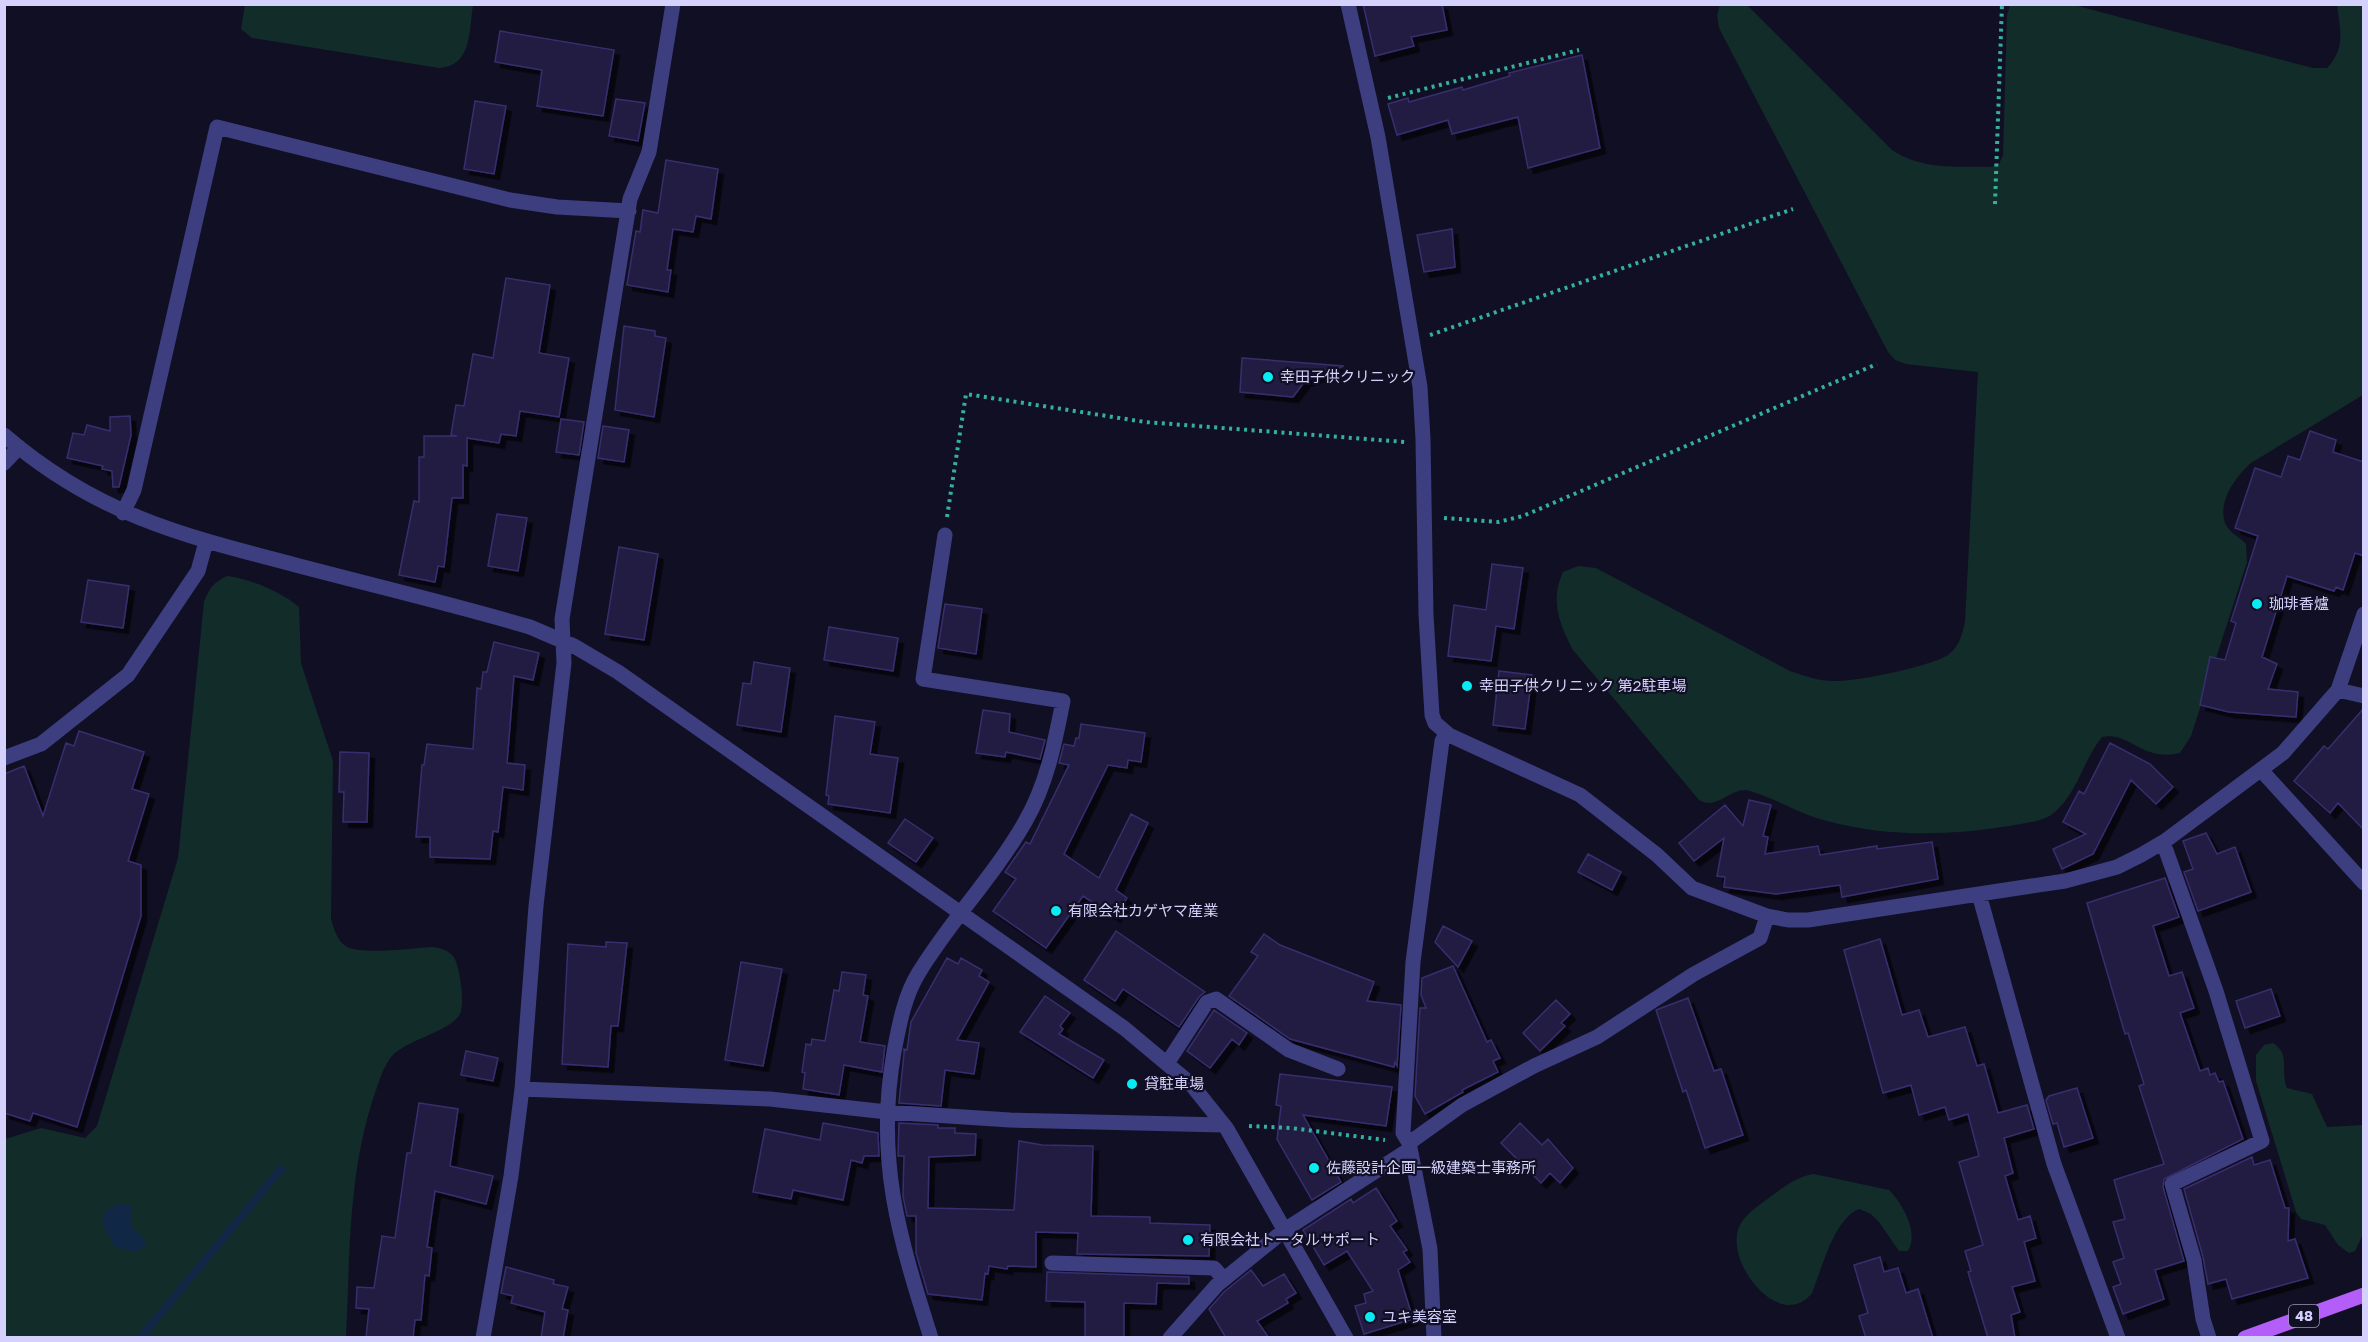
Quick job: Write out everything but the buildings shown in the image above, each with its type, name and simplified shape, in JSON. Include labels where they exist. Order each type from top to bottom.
[{"type":"main road","name":"48","points":[[2245,1338],[2363,1296]]},
{"type":"street","points":[[483,1338],[511,1176],[522,1089],[536,906],[564,663],[562,619],[628,211],[649,152],[673,4]]},
{"type":"street","points":[[1348,4],[1371,102],[1423,414],[1423,519],[1431,715],[1435,723],[1447,733],[1580,795],[1657,855],[1692,888],[1767,916],[1788,920],[1809,920],[2091,875],[2117,867],[2163,842],[2283,753],[2338,690],[2364,614]]},
{"type":"street","points":[[123,513],[134,490],[217,126],[522,202],[628,211]]},
{"type":"street","points":[[4,435],[80,491],[123,513],[206,542],[507,621],[563,641],[618,672],[1168,1062],[1191,1084],[1224,1125],[1286,1229],[1346,1338]]},
{"type":"street","points":[[4,463],[19,447]]},
{"type":"street","points":[[931,1338],[903,1248],[889,1179],[887,1112],[897,1038],[910,989],[1032,809],[1052,759],[1063,700],[923,679],[945,535]]},
{"type":"street","points":[[4,758],[41,744],[128,675],[198,571],[206,542]]},
{"type":"street","points":[[2338,690],[2364,696]]},
{"type":"street","points":[[1434,1338],[1430,1249],[1409,1146],[1403,1133],[1413,962],[1442,741],[1447,733]]},
{"type":"street","points":[[2261,770],[2364,883]]},
{"type":"street","points":[[2163,842],[2216,991],[2262,1141],[2172,1184],[2194,1260],[2203,1319],[2210,1338]]},
{"type":"street","points":[[1979,894],[2054,1164],[2118,1338]]},
{"type":"street","points":[[1170,1338],[1224,1279],[1286,1229],[1409,1146],[1462,1105],[1534,1066],[1597,1037],[1694,974],[1760,938],[1767,916]]},
{"type":"street","points":[[1168,1062],[1208,1002],[1216,999],[1289,1050],[1338,1069]]},
{"type":"street","points":[[522,1089],[761,1098],[887,1112],[1010,1120],[1224,1125]]},
{"type":"street","points":[[1052,1263],[1214,1268],[1224,1279]]},
{"type":"path","points":[[1995,204],[2002,4]]},
{"type":"path","points":[[1371,102],[1579,50]]},
{"type":"path","points":[[1412,339],[1424,337],[1793,209]]},
{"type":"path","points":[[1423,519],[1498,522],[1517,518],[1876,364]]},
{"type":"path","points":[[945,535],[966,394],[1145,422],[1423,443]]},
{"type":"path","points":[[1224,1125],[1292,1128],[1409,1146]]},
{"type":"green space","points":[[245,4],[473,5],[467,46],[463,54],[450,66],[439,68],[252,38],[241,29]]},
{"type":"green space","points":[[1720,5],[1747,5],[1892,150],[1927,164],[1991,167],[1999,164],[2003,155],[2007,15],[2010,5],[2074,5],[2313,68],[2327,68],[2337,54],[2339,46],[2337,5],[2363,5],[2363,395],[2251,463],[2239,475],[2229,491],[2224,508],[2226,525],[2246,544],[2247,562],[2191,736],[2180,753],[2167,755],[2155,753],[2121,738],[2102,737],[2070,794],[2051,815],[2034,822],[1963,832],[1895,832],[1850,826],[1817,818],[1746,790],[1733,793],[1712,803],[1706,802],[1699,800],[1573,650],[1560,621],[1557,592],[1563,572],[1578,566],[1596,568],[1790,671],[1823,680],[1845,681],[1875,676],[1939,659],[1948,655],[1955,648],[1965,622],[1978,372],[1906,364],[1895,360],[1888,352],[1719,28],[1717,15]]},
{"type":"green space","points":[[227,576],[265,587],[284,596],[299,607],[301,663],[333,761],[331,919],[336,934],[347,947],[365,951],[433,947],[449,952],[456,961],[460,975],[462,1002],[460,1014],[447,1026],[407,1045],[391,1057],[373,1099],[359,1157],[355,1187],[346,1337],[5,1338],[5,1139],[41,1128],[85,1138],[97,1126],[178,858],[204,602],[212,586]]},
{"type":"green space","points":[[2273,1043],[2282,1052],[2287,1088],[2312,1094],[2327,1127],[2363,1125],[2363,1234],[2355,1251],[2349,1253],[2338,1245],[2325,1225],[2301,1219],[2296,1212],[2256,1081],[2256,1055],[2264,1045]]},
{"type":"green space","points":[[1814,1174],[1889,1190],[1908,1219],[1911,1227],[1911,1244],[1908,1251],[1899,1251],[1879,1222],[1871,1214],[1859,1209],[1850,1214],[1836,1233],[1812,1293],[1799,1303],[1784,1304],[1770,1298],[1757,1287],[1746,1272],[1739,1256],[1737,1239],[1740,1225],[1754,1210],[1791,1182]]},
{"type":"water","points":[[120,1203],[131,1206],[131,1226],[145,1241],[145,1245],[137,1252],[115,1247],[102,1223],[105,1211]]},
{"type":"waterway","points":[[140,1338],[281,1169]]},
{"type":"place","name":"幸田子供クリニック","points":[[1268,377]]},
{"type":"place","name":"珈琲香爐","points":[[2257,604]]},
{"type":"place","name":"幸田子供クリニック 第2駐車場","points":[[1467,686]]},
{"type":"place","name":"有限会社カゲヤマ産業","points":[[1056,911]]},
{"type":"place","name":"貸駐車場","points":[[1132,1084]]},
{"type":"place","name":"佐藤設計企画一級建築士事務所","points":[[1314,1168]]},
{"type":"place","name":"有限会社トータルサポート","points":[[1188,1240]]},
{"type":"place","name":"ユキ美容室","points":[[1370,1317]]}]
